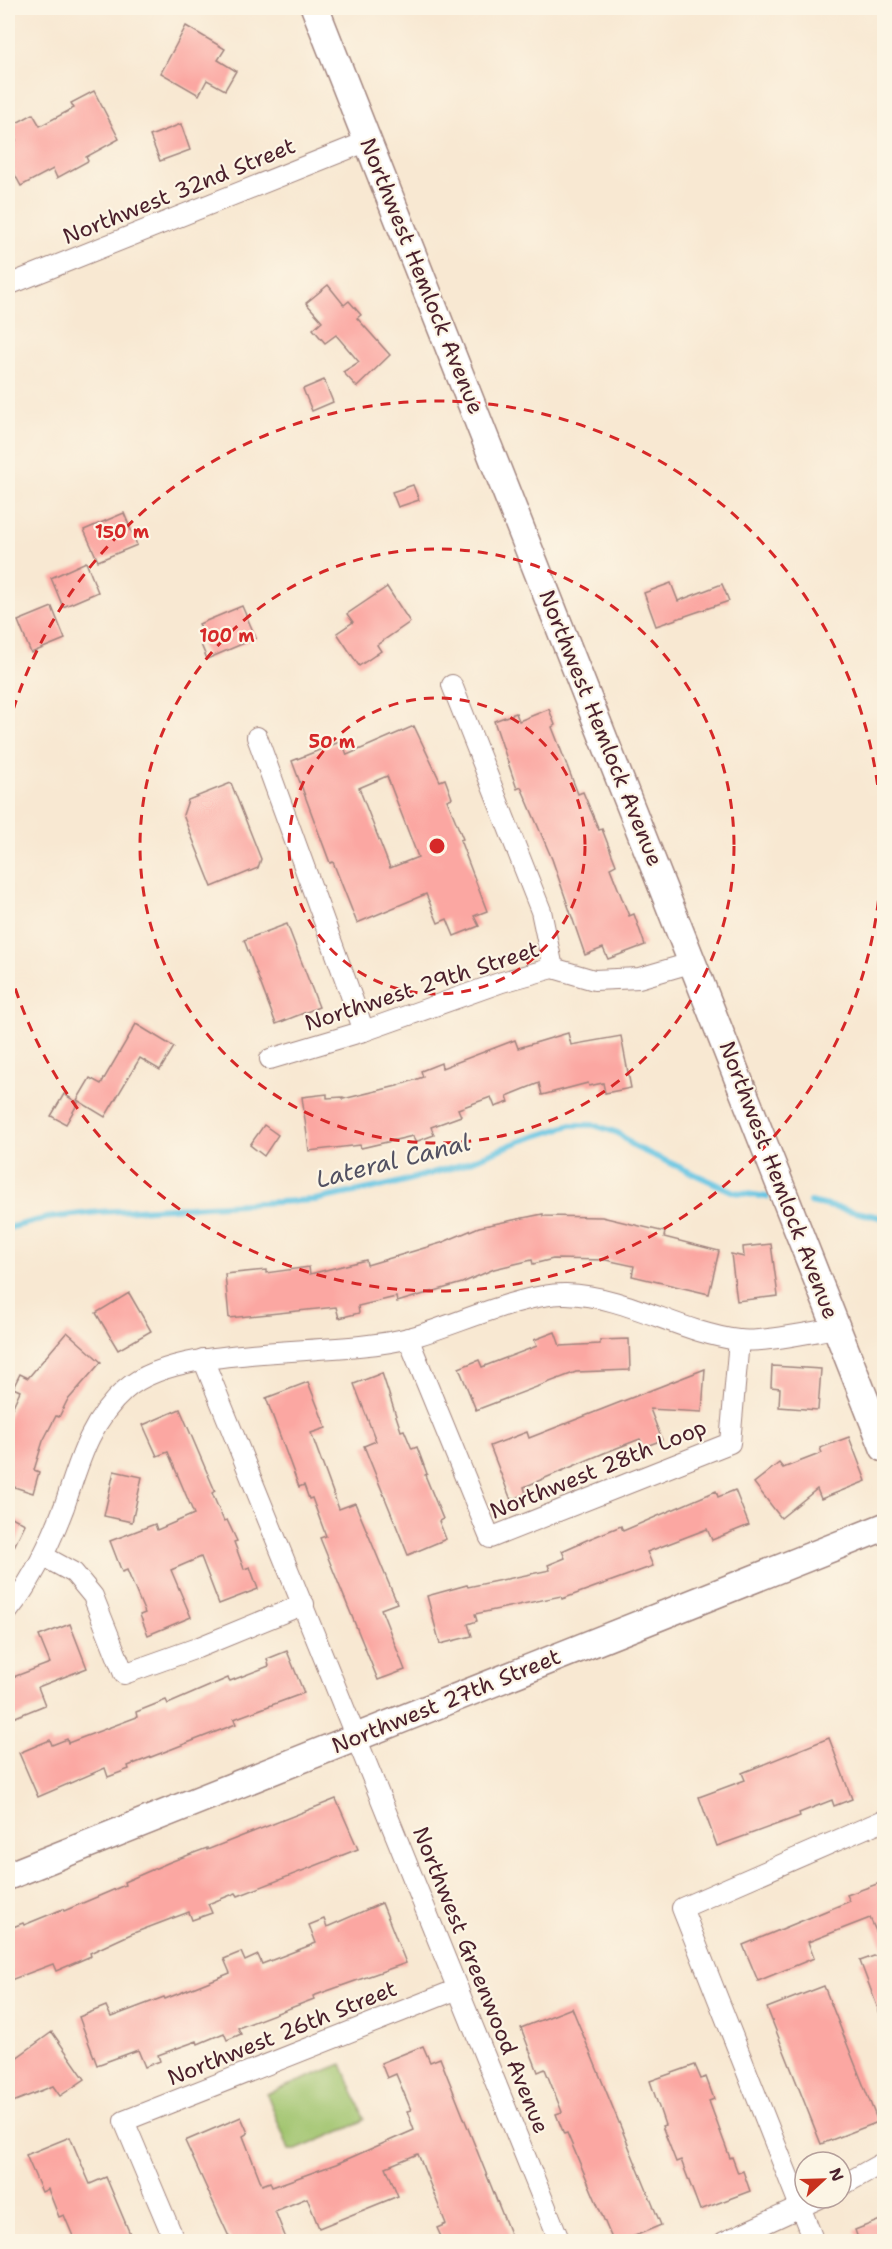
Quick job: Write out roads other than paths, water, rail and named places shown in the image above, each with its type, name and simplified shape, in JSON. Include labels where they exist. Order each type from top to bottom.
[{"type":"street","name":"Northwest Hemlock Avenue","points":[[315,8],[885,1448]]},
{"type":"street","name":"Northwest 32nd Street","points":[[8,285],[368,141]]},
{"type":"street","points":[[452,685],[541,911],[553,968]]},
{"type":"street","points":[[257,737],[364,1031]]},
{"type":"street","name":"Northwest 29th Street","points":[[270,1059],[364,1031],[502,982],[553,968],[594,980],[639,978],[694,962]]},
{"type":"street","points":[[8,1611],[37,1570],[63,1508],[80,1456],[99,1417],[126,1388],[162,1368],[203,1359],[368,1347],[408,1338],[524,1302],[564,1294],[608,1299],[642,1309],[668,1322],[740,1340],[836,1328]]},
{"type":"street","name":"Northwest 28th Loop","points":[[408,1338],[490,1539],[730,1443],[740,1340]]},
{"type":"street","name":"Northwest Greenwood Avenue","points":[[203,1359],[560,2241]]},
{"type":"street","name":"Northwest 27th Street","points":[[8,1876],[885,1527]]},
{"type":"street","points":[[43,1556],[74,1573],[93,1596],[124,1674],[196,1648],[304,1604]]},
{"type":"street","points":[[793,2188],[682,1908],[885,1820]]},
{"type":"street","name":"Northwest 26th Street","points":[[175,2241],[124,2121],[458,1989]]},
{"type":"street","points":[[853,2179],[885,2162]]},
{"type":"street","points":[[724,2241],[796,2210]]},
{"type":"street","points":[[802,2210],[814,2241]]},
{"type":"waterway","name":"Lateral Canal","points":[[8,1228],[47,1218],[99,1212],[315,1200],[393,1184],[461,1165],[518,1142],[571,1125],[594,1125],[618,1133],[635,1147],[734,1192],[767,1197]]},
{"type":"waterway","name":"Lateral Canal","points":[[810,1202],[884,1218]]}]
